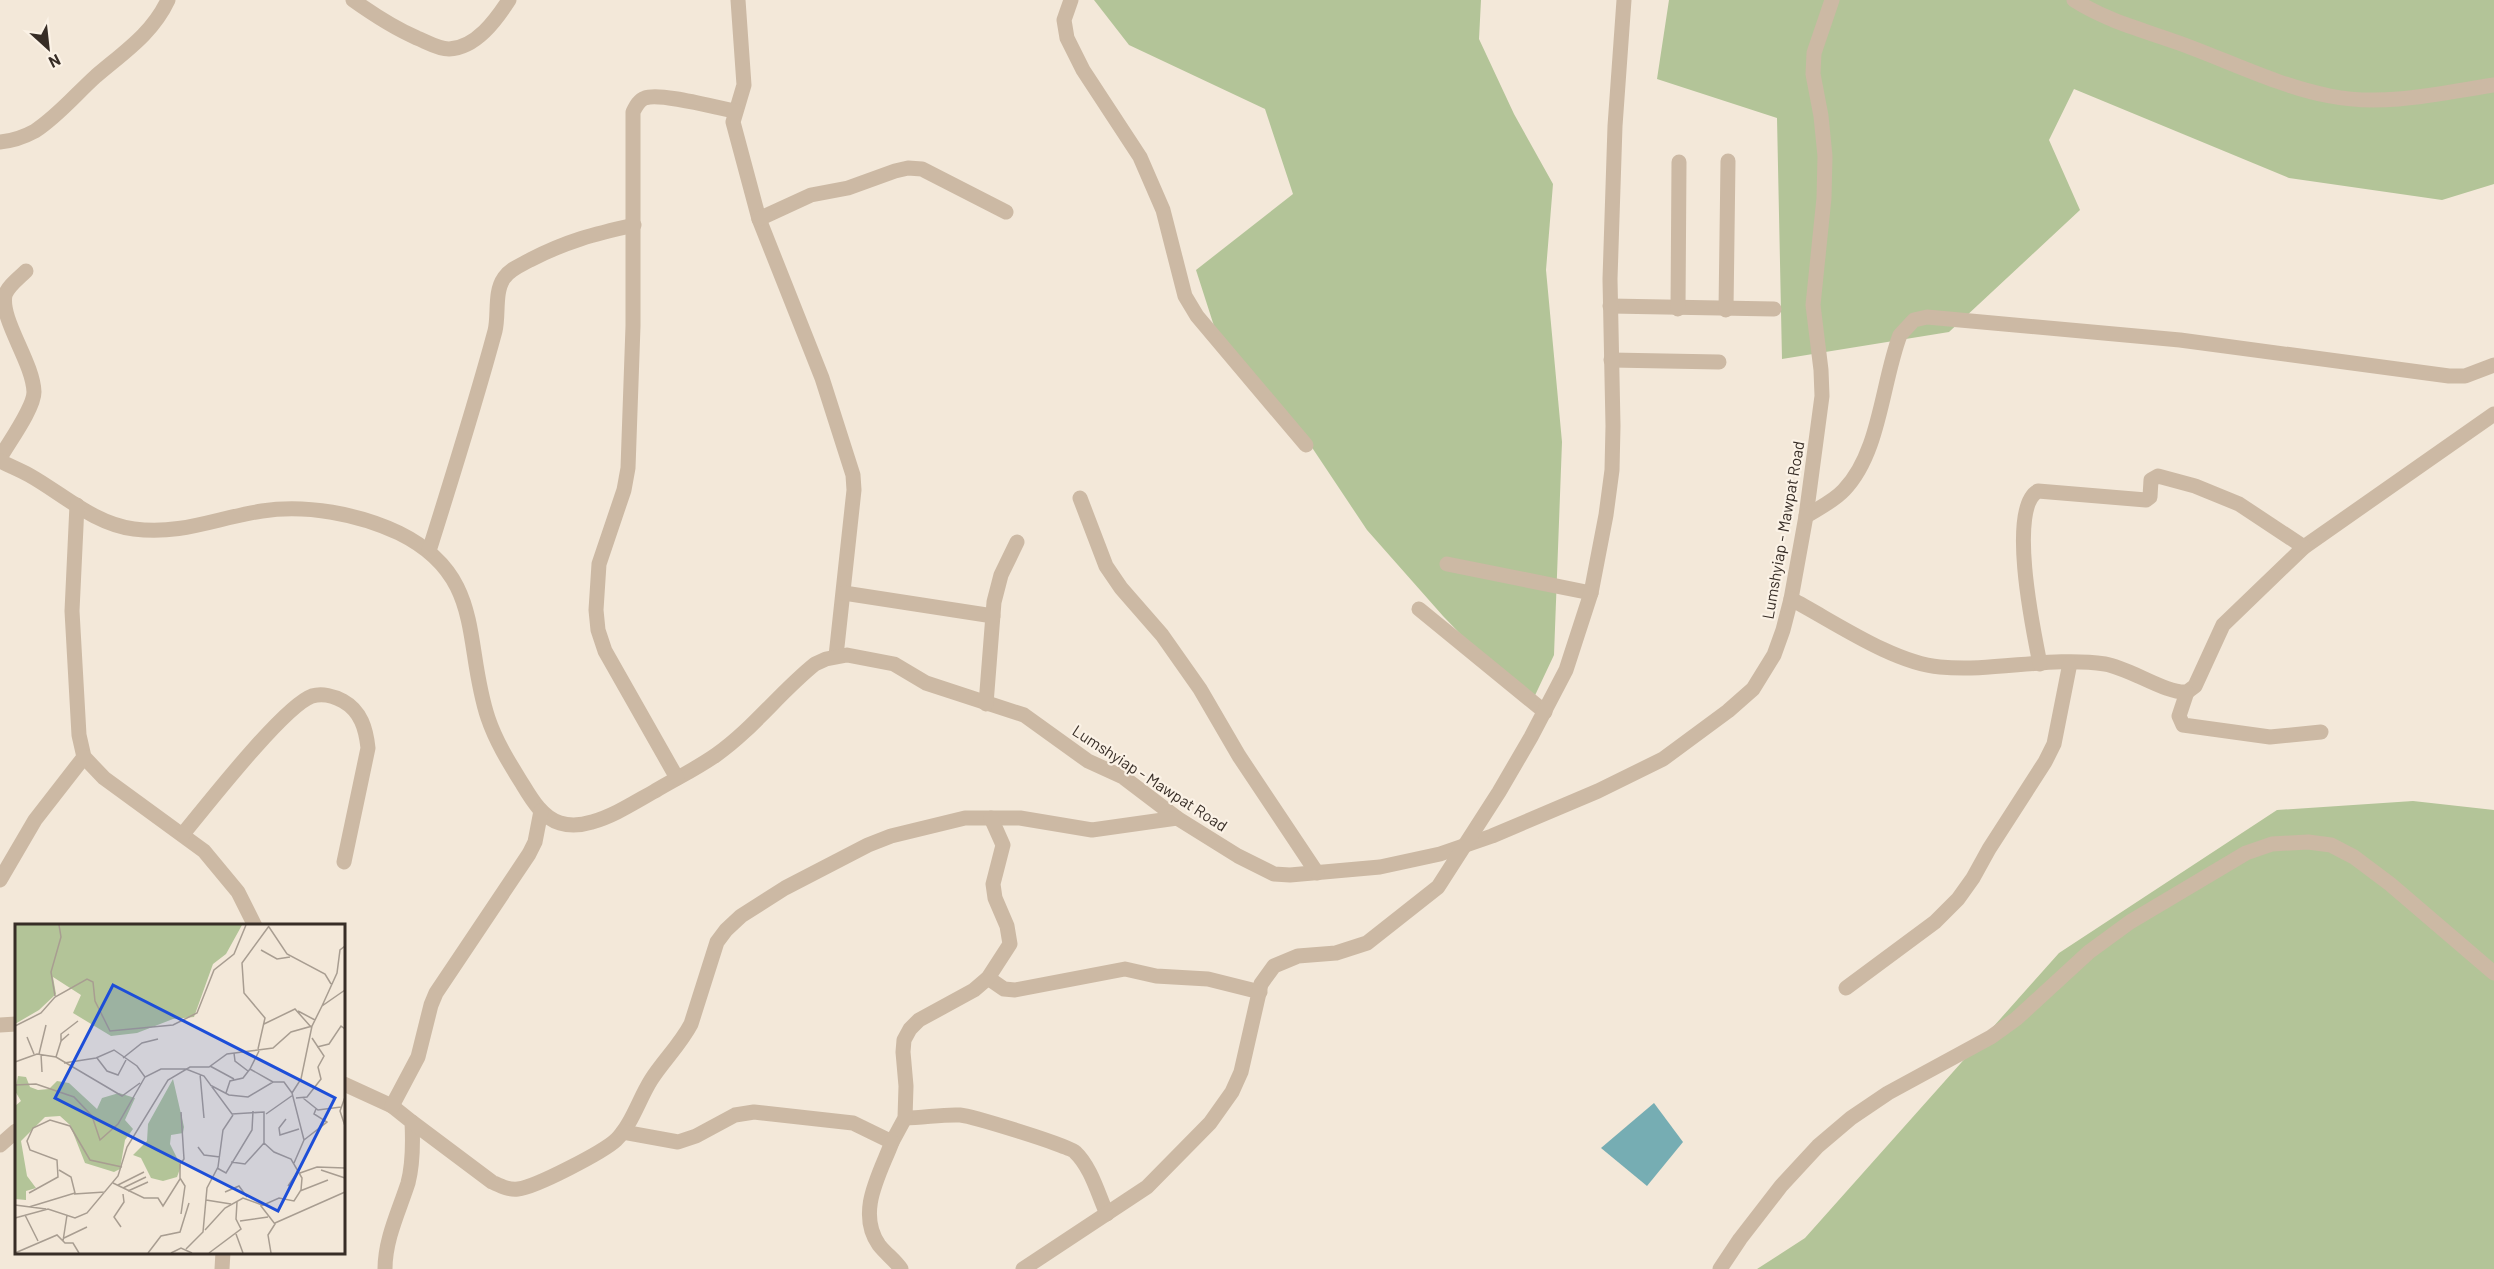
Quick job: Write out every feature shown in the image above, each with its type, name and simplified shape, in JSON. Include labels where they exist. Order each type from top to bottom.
[{"type":"street","points":[[0,142],[33,132],[52,118],[96,76],[142,39],[157,20],[168,0]]},
{"type":"street","points":[[353,0],[390,27],[447,49],[460,47],[475,39],[488,28],[509,0]]},
{"type":"street","points":[[26,270],[5,293],[2,307],[31,375],[34,393],[30,405],[0,459],[30,475],[104,522],[132,529],[157,531],[192,528],[261,511],[304,509],[378,524],[429,551],[438,558],[454,582],[464,605],[472,633],[485,708],[491,728],[505,756],[541,811],[559,823],[582,825],[593,822],[619,811],[716,755],[733,742],[815,664],[836,656],[854,490],[853,475],[822,378],[759,219],[733,122],[744,85],[738,0]]},
{"type":"street","points":[[1071,0],[1064,20],[1066,38],[1083,70],[1140,157],[1162,210],[1185,296],[1197,316],[1306,446]]},
{"type":"street","points":[[1023,1269],[1147,1187],[1210,1123],[1232,1092],[1241,1072],[1260,992],[1266,975],[1274,966],[1298,956],[1354,949],[1380,935],[1438,887],[1499,792],[1545,712],[1566,670],[1591,593],[1612,470],[1610,306],[1615,126],[1624,0]]},
{"type":"street","name":"Lumshyiap - Mawpat Road","points":[[836,656],[847,655],[894,664],[926,683],[1024,715],[1088,761],[1123,777],[1177,818],[1238,856],[1274,874],[1317,873],[1380,867],[1462,847],[1598,791],[1663,759],[1728,711],[1753,689],[1764,674],[1783,630],[1791,599],[1806,516],[1822,396],[1813,285],[1824,198],[1825,156],[1821,116],[1813,74],[1814,53],[1832,0]]},
{"type":"street","points":[[2074,0],[2120,24],[2241,68],[2331,96],[2391,98],[2424,96],[2494,85]]},
{"type":"street","points":[[677,778],[605,651],[596,610],[599,564],[624,490],[628,468],[633,326],[633,112],[641,100],[647,97],[660,97],[735,111]]},
{"type":"street","points":[[1726,310],[1728,161]]},
{"type":"street","points":[[1678,309],[1679,162]]},
{"type":"street","points":[[759,219],[811,195],[848,188],[908,168],[922,170],[1006,212]]},
{"type":"street","points":[[429,551],[498,321],[498,293],[503,279],[513,268],[559,244],[581,236],[634,225]]},
{"type":"street","points":[[1610,306],[1726,310],[1774,309]]},
{"type":"street","points":[[1806,516],[1844,491],[1855,476],[1866,455],[1900,335],[1914,320],[1927,317],[2180,340],[2449,376],[2465,376],[2494,365]]},
{"type":"street","points":[[1611,360],[1719,362]]},
{"type":"street","points":[[2321,732],[2270,737],[2183,725],[2179,716],[2187,692],[2195,686],[2223,625],[2304,547],[2494,414]]},
{"type":"street","points":[[2040,664],[2024,572],[2027,505],[2033,494],[2038,491],[2146,500],[2150,497],[2151,480],[2158,476],[2195,486],[2239,504],[2304,547]]},
{"type":"street","points":[[1080,498],[1106,566],[1121,588],[1162,635],[1200,689],[1239,756],[1286,823],[1317,873]]},
{"type":"street","points":[[76,505],[72,611],[79,735],[84,757],[104,777],[204,851],[238,892],[254,924]]},
{"type":"street","points":[[986,704],[994,602],[1001,575],[1017,542]]},
{"type":"street","points":[[1447,564],[1591,593]]},
{"type":"street","points":[[844,593],[993,616]]},
{"type":"street","points":[[1791,599],[1910,661],[1939,667],[2086,662],[2122,668],[2175,691],[2187,692]]},
{"type":"street","points":[[1419,609],[1545,712]]},
{"type":"street","points":[[1846,988],[1935,922],[1958,899],[1973,878],[2054,744],[2070,663]]},
{"type":"street","points":[[183,834],[286,714],[312,696],[337,697],[349,704],[359,716],[366,730],[368,748],[344,862]]},
{"type":"street","points":[[0,879],[35,820],[84,757]]},
{"type":"street","points":[[392,1106],[418,1057],[436,993],[529,854],[535,842],[541,811]]},
{"type":"street","points":[[345,1088],[392,1106],[492,1182],[504,1188],[516,1189],[530,1186],[602,1149],[615,1141],[623,1132],[649,1082],[685,1036],[691,1024],[717,942],[741,916],[785,888],[868,845],[891,836],[965,818],[1020,818],[1092,830],[1177,818]]},
{"type":"street","points":[[901,1269],[879,1244],[869,1216],[868,1203],[892,1142],[905,1118],[906,1086],[903,1052],[904,1040],[910,1029],[919,1020],[974,990],[988,978],[1010,944],[1010,936],[995,898],[993,884],[1003,845],[991,818]]},
{"type":"street","points":[[1720,1269],[1781,1186],[1818,1146],[1851,1118],[1888,1093],[1991,1037],[2016,1019],[2097,946],[2193,882],[2246,853],[2272,844],[2308,842],[2331,845],[2354,857],[2390,884],[2494,973]]},
{"type":"street","points":[[988,978],[1004,989],[1015,990],[1125,969],[1156,976],[1208,979],[1260,992]]},
{"type":"street","points":[[0,1025],[15,1024]]},
{"type":"street","points":[[623,1132],[678,1142],[696,1136],[735,1115],[754,1112],[853,1123],[892,1142]]},
{"type":"street","points":[[905,1118],[959,1115],[973,1117],[1031,1137],[1064,1145],[1074,1150],[1083,1161],[1107,1214]]},
{"type":"street","points":[[385,1269],[385,1258],[392,1227],[408,1180],[413,1145],[411,1122]]},
{"type":"street","points":[[0,1145],[15,1132]]},
{"type":"street","points":[[222,1269],[223,1254]]},
{"type":"green space","points":[[1094,0],[1481,0],[1479,39],[1514,114],[1553,184],[1546,270],[1562,442],[1554,655],[1530,706],[1443,616],[1367,530],[1307,440],[1214,326],[1196,270],[1293,194],[1265,109],[1129,45]]},
{"type":"green space","points":[[1669,0],[2494,0],[2494,184],[2442,200],[2289,178],[2074,89],[2049,140],[2080,210],[1949,332],[1782,359],[1777,118],[1657,79]]},
{"type":"green space","points":[[2413,801],[2494,810],[2494,1269],[1757,1269],[1805,1238],[2059,953],[2277,810]]},
{"type":"water","points":[[1654,1103],[1683,1142],[1647,1186],[1601,1148]]}]
